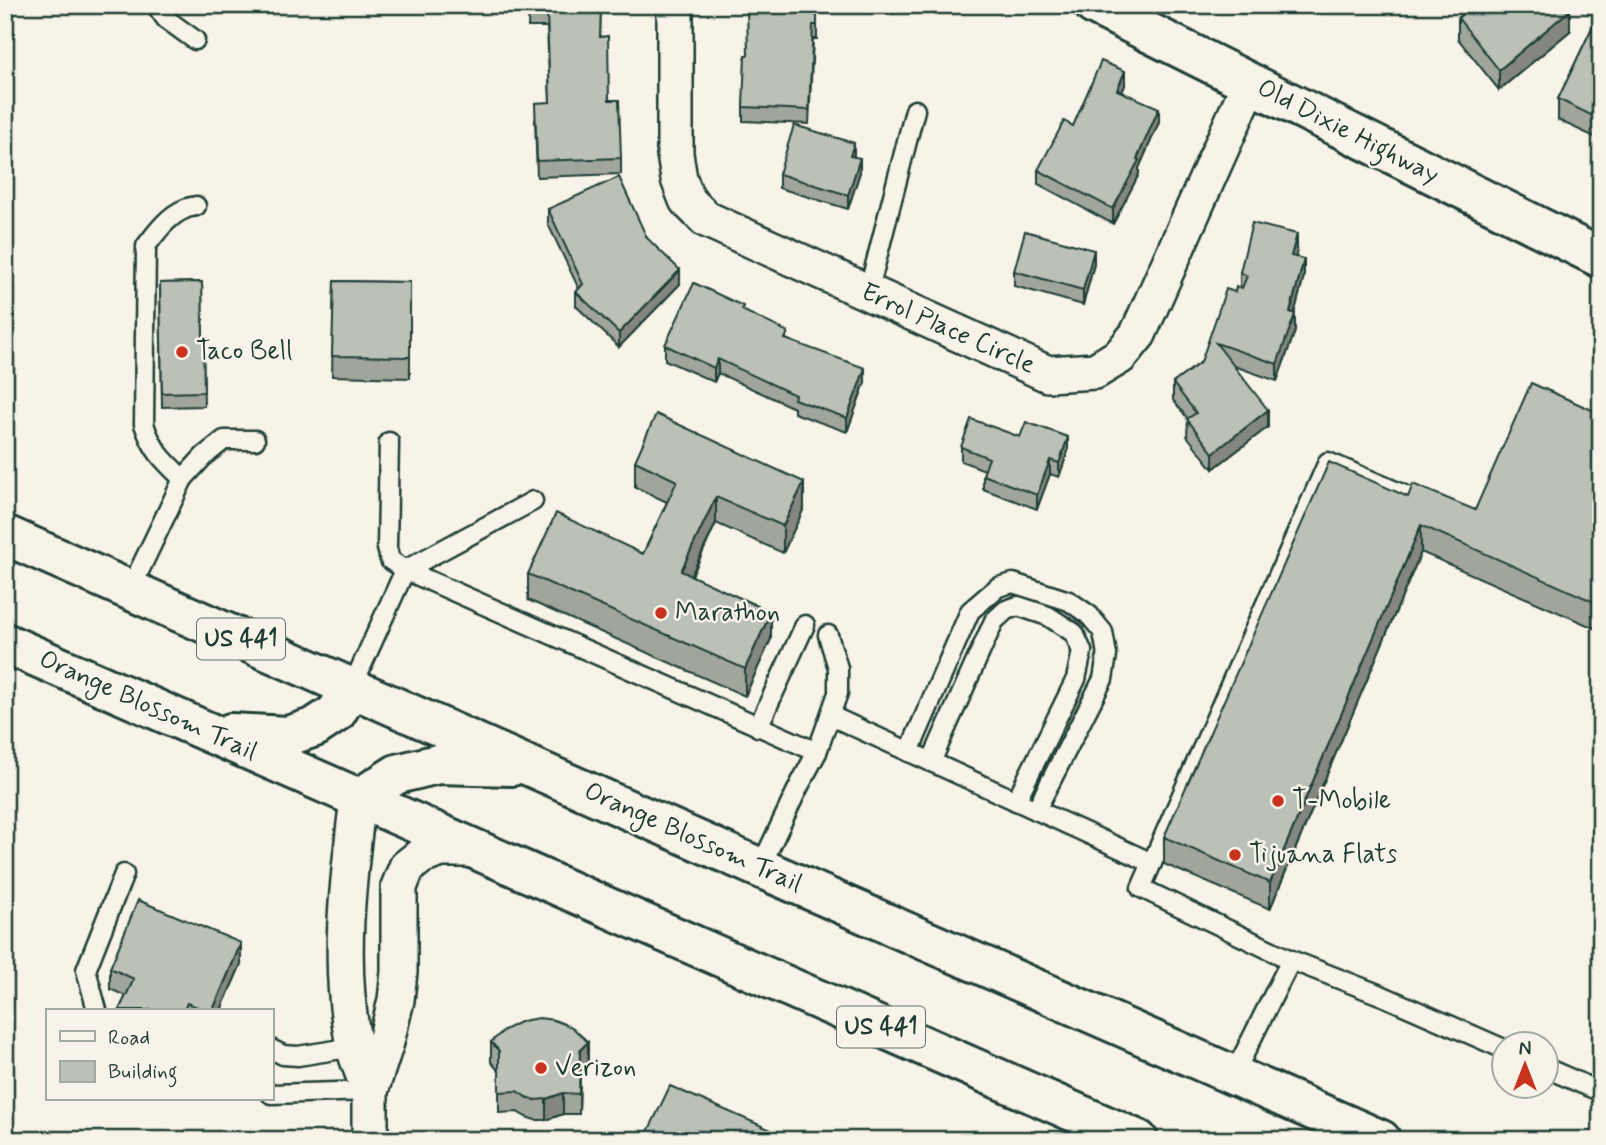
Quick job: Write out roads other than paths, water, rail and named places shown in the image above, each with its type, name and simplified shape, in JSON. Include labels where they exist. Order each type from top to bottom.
[{"type":"main road","name":"Old Dixie Highway","points":[[1094,5],[1601,258]]},
{"type":"main road","name":"Orange Blossom Trail","points":[[5,535],[1381,1140]]},
{"type":"main road","name":"Orange Blossom Trail","points":[[5,643],[1138,1140]]},
{"type":"main road","points":[[208,732],[288,736],[316,727],[336,713],[352,687]]},
{"type":"main road","points":[[358,799],[397,774],[438,764],[531,766]]},
{"type":"street","name":"Errol Place Circle","points":[[675,5],[675,155],[679,179],[687,200],[706,219],[1048,374],[1095,371],[1120,356],[1138,334],[1250,83]]},
{"type":"street","points":[[358,799],[349,873],[345,963],[354,1047],[370,1091]]},
{"type":"street","points":[[370,1140],[370,1091],[396,1000],[399,972],[399,887],[407,867],[421,856],[441,849],[472,849]]},
{"type":"lane","points":[[156,5],[166,19],[195,40]]},
{"type":"lane","points":[[868,293],[915,110]]},
{"type":"lane","points":[[183,479],[158,455],[149,442],[144,424],[146,246],[156,233],[184,209],[197,206]]},
{"type":"lane","points":[[130,590],[183,479],[204,456],[224,440],[255,440]]},
{"type":"lane","points":[[389,442],[387,548],[390,560],[405,570],[817,752]]},
{"type":"lane","points":[[1421,502],[1328,462],[1141,888],[1291,960],[1383,996],[1490,1043]]},
{"type":"lane","points":[[352,687],[405,570],[533,501]]},
{"type":"lane","points":[[909,752],[970,611],[998,587],[1013,583],[1069,601],[1089,615],[1103,632],[1107,655],[1103,679],[1036,810]]},
{"type":"lane","points":[[931,762],[994,621],[1006,610],[1018,606],[1048,616],[1074,633],[1082,651],[1076,679],[1016,801]]},
{"type":"lane","points":[[758,727],[805,625]]},
{"type":"lane","points":[[760,868],[817,752],[838,693],[838,667],[828,635]]},
{"type":"lane","points":[[831,716],[1152,863]]},
{"type":"lane","points":[[97,1009],[86,970],[124,874]]},
{"type":"lane","points":[[1233,1076],[1291,960]]},
{"type":"lane","points":[[273,1050],[283,1055],[298,1056],[354,1047]]},
{"type":"lane","points":[[1560,1074],[1601,1092]]},
{"type":"lane","points":[[273,1094],[370,1091]]},
{"type":"place","name":"Taco Bell","points":[[182,352]]},
{"type":"place","name":"Marathon","points":[[661,613]]},
{"type":"place","name":"T-Mobile","points":[[1278,801]]},
{"type":"place","name":"Tijuana Flats","points":[[1235,855]]},
{"type":"place","name":"Verizon","points":[[541,1068]]}]
